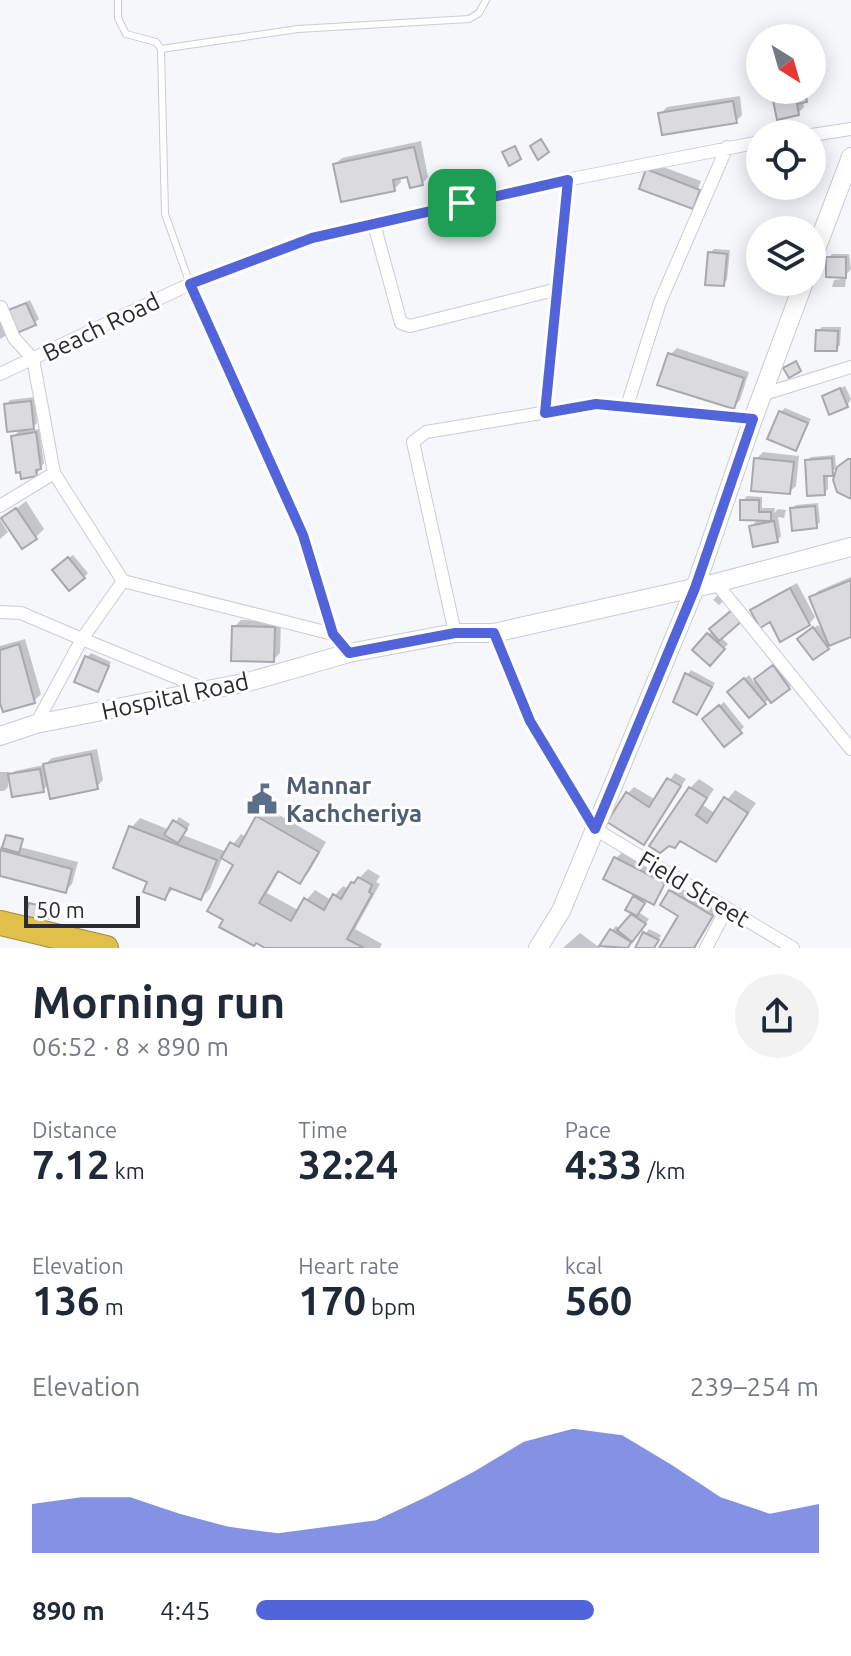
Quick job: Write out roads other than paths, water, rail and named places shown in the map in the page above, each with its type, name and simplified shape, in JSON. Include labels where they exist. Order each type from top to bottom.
[{"type":"highway","points":[[0,923],[77,945],[106,948]]},
{"type":"street","points":[[826,133],[851,129]]},
{"type":"street","name":"Beach Road","points":[[0,374],[190,284],[312,238],[568,180],[746,144]]},
{"type":"street","points":[[627,406],[660,302],[727,147]]},
{"type":"street","points":[[826,223],[851,157]]},
{"type":"street","points":[[545,413],[568,180]]},
{"type":"street","points":[[374,224],[401,323],[410,326],[558,289]]},
{"type":"street","points":[[538,948],[561,911],[695,588],[799,296]]},
{"type":"street","points":[[1,307],[14,338],[33,359],[54,473],[123,581],[333,634],[349,653]]},
{"type":"street","points":[[761,395],[851,367]]},
{"type":"street","points":[[455,633],[413,442],[426,432],[596,404],[753,419]]},
{"type":"street","points":[[0,506],[54,473]]},
{"type":"street","name":"Hospital Road","points":[[0,736],[36,724],[248,682],[349,653],[455,633],[494,633],[716,583],[851,547]]},
{"type":"street","points":[[36,724],[82,639],[123,581]]},
{"type":"street","points":[[716,583],[851,749]]},
{"type":"street","points":[[0,612],[21,613],[207,690]]},
{"type":"street","points":[[494,633],[530,721],[595,829]]},
{"type":"street","name":"Field Street","points":[[595,829],[793,948]]},
{"type":"street","points":[[706,948],[726,910]]},
{"type":"lane","points":[[118,0],[118,18],[126,34],[156,42],[161,49],[165,214],[190,284],[303,535],[333,634]]},
{"type":"lane","points":[[161,49],[298,29],[469,19],[479,13],[486,0]]},
{"type":"place","name":"Mannar Kachcheriya","points":[[262,799]]}]
